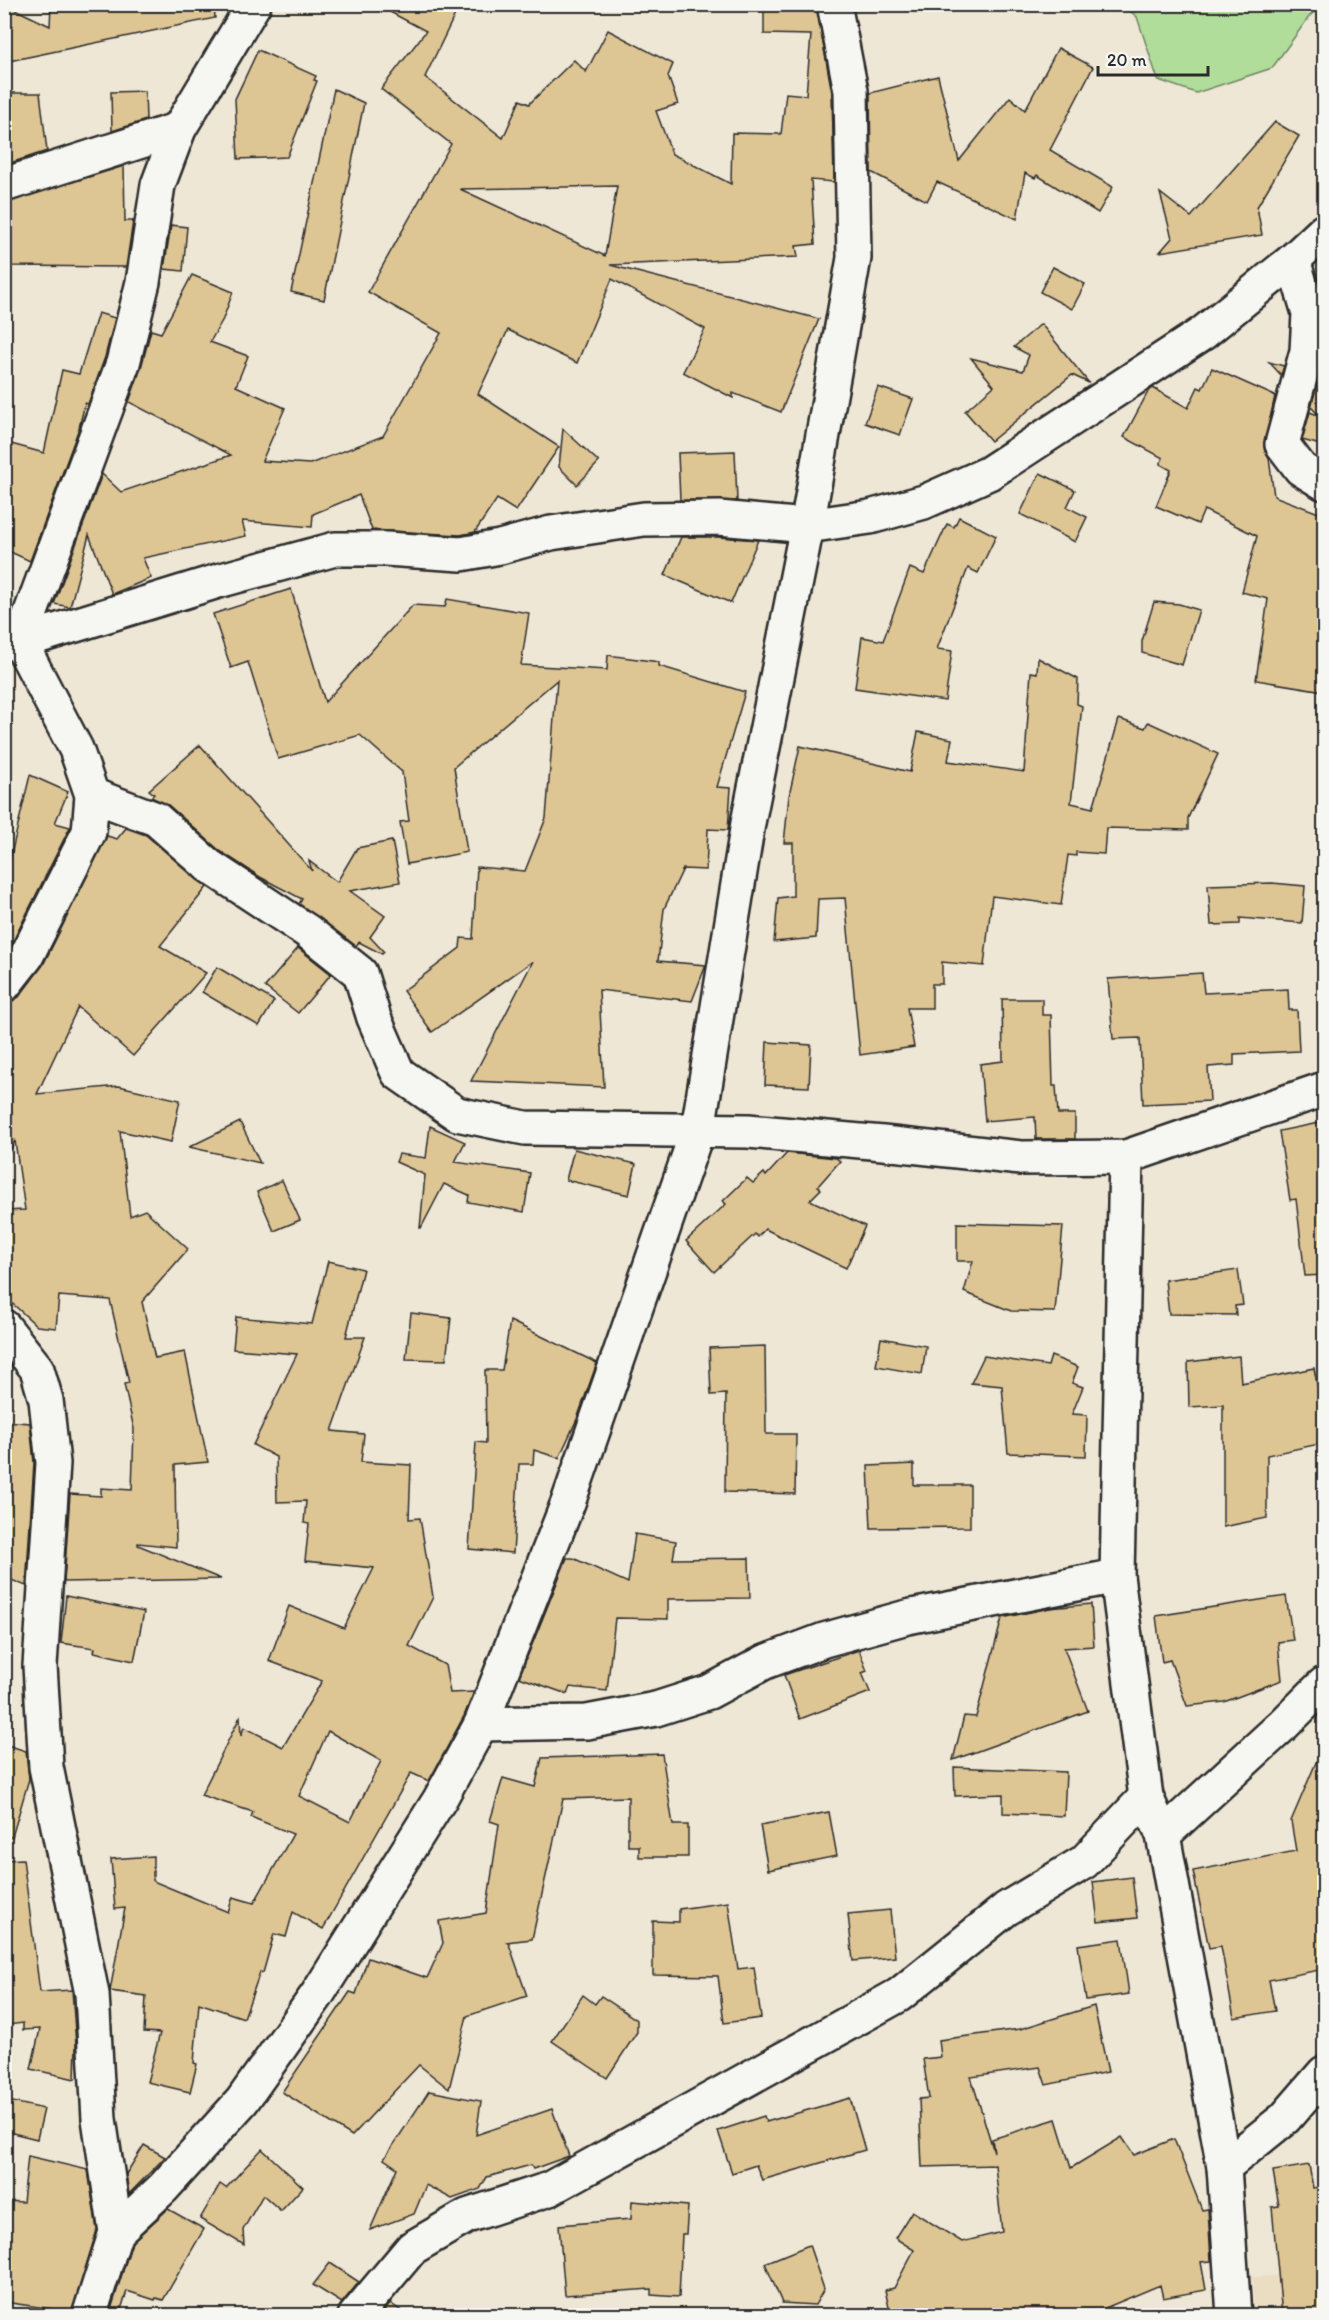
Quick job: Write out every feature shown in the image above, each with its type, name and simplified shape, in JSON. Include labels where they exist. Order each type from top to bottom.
[{"type":"street","points":[[12,643],[123,363],[142,282],[158,186],[179,129],[255,4]]},
{"type":"street","points":[[116,2232],[163,2188],[242,2101],[317,1995],[440,1799],[481,1724],[569,1500],[698,1129],[748,823],[807,525],[854,258],[851,91],[834,4]]},
{"type":"street","points":[[4,184],[179,129]]},
{"type":"street","points":[[12,643],[218,581],[335,549],[386,549],[461,554],[500,547],[551,533],[644,519],[719,518],[807,525],[870,517],[924,502],[989,473],[1203,333],[1293,260],[1324,231]]},
{"type":"street","points":[[1293,260],[1309,313],[1307,351],[1282,444],[1301,469],[1324,483]]},
{"type":"street","points":[[4,985],[26,957],[89,832],[92,795],[76,749],[12,643]]},
{"type":"street","points":[[92,795],[156,819],[209,866],[307,931],[360,973],[374,1018],[398,1073],[457,1114],[525,1128],[748,1131],[1021,1158],[1126,1157],[1324,1089]]},
{"type":"street","points":[[1126,1157],[1117,1576],[1146,1797],[1163,1835],[1224,2167],[1234,2316]]},
{"type":"street","points":[[4,1327],[37,1369],[47,1411],[53,1463],[40,1666],[46,1767],[92,1995],[99,2119],[116,2232],[88,2316]]},
{"type":"street","points":[[481,1724],[587,1722],[656,1709],[709,1692],[765,1662],[824,1640],[907,1617],[1117,1576]]},
{"type":"street","points":[[1163,1835],[1284,1724],[1324,1684]]},
{"type":"street","points":[[355,2316],[412,2248],[467,2216],[549,2189],[899,1995],[1006,1909],[1084,1862],[1146,1797]]},
{"type":"street","points":[[1224,2167],[1285,2118],[1324,2073]]},
{"type":"shaded area","points":[[1324,2272],[1324,2315],[1255,2315],[1252,2277]]},
{"type":"green space","points":[[1123,5],[1321,5],[1309,17],[1272,68],[1196,93],[1158,80],[1137,17]]},
{"type":"building","points":[[4,4],[50,26],[51,5],[130,8],[129,4],[214,4],[215,18],[4,62]]},
{"type":"building","points":[[375,4],[460,4],[425,77],[503,138],[520,100],[529,104],[574,60],[586,72],[608,30],[673,64],[668,76],[678,104],[656,111],[672,154],[731,184],[732,133],[781,134],[786,93],[806,95],[811,35],[764,34],[764,4],[816,4],[832,93],[834,182],[811,180],[815,244],[796,246],[798,257],[610,265],[819,319],[781,412],[733,393],[733,398],[683,372],[705,329],[612,279],[577,363],[508,330],[478,394],[559,447],[516,511],[497,499],[475,532],[460,535],[372,530],[359,495],[313,514],[312,527],[242,521],[246,536],[143,558],[151,578],[112,594],[89,535],[70,607],[54,604],[102,474],[121,492],[231,455],[129,402],[151,330],[161,333],[192,275],[233,292],[223,319],[210,342],[248,356],[236,386],[285,408],[262,461],[310,464],[383,436],[441,333],[368,292],[451,144],[381,89],[426,31]],"holes":[[[617,186],[605,256],[460,189]]]},
{"type":"building","points":[[1058,48],[1093,67],[1050,150],[1113,187],[1098,213],[1037,175],[1035,178],[1025,173],[1017,219],[937,182],[927,201],[871,172],[870,93],[938,76],[959,161],[1010,97],[1025,110]]},
{"type":"building","points":[[258,50],[316,76],[314,80],[317,81],[287,157],[238,159],[235,99]]},
{"type":"building","points":[[334,89],[364,103],[324,300],[291,292]]},
{"type":"building","points":[[145,91],[146,120],[112,131],[111,92]]},
{"type":"building","points":[[4,93],[40,93],[47,151],[4,165]]},
{"type":"building","points":[[1275,122],[1299,136],[1257,207],[1262,235],[1160,252],[1172,238],[1160,193],[1191,217]]},
{"type":"building","points":[[124,166],[125,221],[133,221],[126,267],[10,266],[4,203]]},
{"type":"building","points":[[171,225],[187,227],[183,271],[164,269]]},
{"type":"building","points":[[1053,267],[1085,284],[1072,309],[1040,292]]},
{"type":"building","points":[[98,313],[115,318],[105,357],[88,404],[85,403],[79,428],[30,561],[4,549],[4,442],[44,453],[62,370],[79,374]]},
{"type":"building","points":[[1041,324],[1089,383],[1072,375],[991,441],[965,411],[994,386],[971,358],[1023,371],[1029,355],[1014,347]]},
{"type":"building","points":[[1269,362],[1284,366],[1281,375]]},
{"type":"building","points":[[1212,368],[1275,396],[1264,447],[1269,458],[1274,496],[1324,515],[1324,691],[1256,680],[1268,599],[1242,592],[1257,536],[1204,510],[1198,524],[1156,506],[1171,470],[1160,464],[1163,458],[1124,437],[1148,392],[1153,388],[1188,408],[1198,387],[1202,389]]},
{"type":"building","points":[[1320,374],[1324,375],[1324,446],[1302,440],[1310,412],[1320,416],[1311,407]]},
{"type":"building","points":[[878,387],[913,399],[900,435],[865,423]]},
{"type":"building","points":[[563,429],[599,462],[577,485],[559,467]]},
{"type":"building","points":[[735,451],[737,501],[680,500],[678,453]]},
{"type":"building","points":[[1040,473],[1075,490],[1067,507],[1087,517],[1075,542],[1020,514]]},
{"type":"building","points":[[959,517],[996,536],[978,573],[968,568],[937,649],[952,651],[945,701],[855,688],[862,637],[883,641],[910,568],[924,574],[947,524],[954,527]]},
{"type":"building","points":[[681,537],[758,540],[731,603],[665,575]]},
{"type":"building","points":[[291,589],[325,702],[413,605],[445,607],[447,599],[529,613],[521,665],[607,670],[608,655],[659,662],[659,666],[745,692],[717,787],[731,788],[728,830],[708,829],[706,870],[683,869],[664,909],[658,961],[706,965],[692,1001],[599,990],[604,1087],[471,1081],[533,961],[432,1032],[403,991],[460,948],[461,938],[473,939],[477,867],[525,871],[546,818],[557,680],[454,767],[467,852],[407,864],[400,822],[409,821],[402,772],[360,735],[278,759],[248,662],[231,668],[213,614]]},
{"type":"building","points":[[1154,602],[1179,604],[1199,610],[1182,665],[1142,653],[1142,641]]},
{"type":"building","points":[[1038,658],[1078,679],[1077,704],[1082,706],[1071,803],[1093,808],[1119,719],[1145,728],[1148,722],[1218,754],[1188,818],[1188,830],[1106,828],[1104,854],[1076,852],[1076,856],[1068,855],[1061,905],[992,896],[984,966],[942,962],[942,984],[932,984],[932,1008],[907,1008],[914,1047],[860,1055],[845,898],[818,899],[816,938],[774,942],[778,898],[793,896],[793,843],[784,843],[789,796],[800,746],[910,772],[918,732],[952,739],[948,761],[1024,772],[1031,672],[1037,673]]},
{"type":"building","points":[[200,745],[312,871],[309,861],[337,882],[357,848],[392,841],[400,882],[350,891],[385,916],[370,937],[384,952],[382,954],[359,942],[356,946],[299,904],[302,899],[260,877],[220,851],[168,805],[151,797],[154,794],[149,790]]},
{"type":"building","points":[[30,775],[68,792],[55,823],[70,827],[10,947],[4,954],[4,884]]},
{"type":"building","points":[[126,828],[146,835],[207,887],[160,946],[206,973],[133,1056],[78,1007],[37,1094],[119,1086],[180,1100],[171,1142],[120,1131],[130,1216],[145,1210],[188,1249],[142,1302],[155,1358],[185,1352],[208,1462],[175,1465],[176,1547],[138,1543],[138,1545],[221,1579],[64,1582],[70,1494],[101,1496],[101,1488],[132,1490],[134,1429],[124,1384],[129,1383],[110,1300],[59,1296],[56,1328],[37,1326],[4,1296],[4,1211],[25,1210],[15,1141],[4,1162],[4,1003],[19,997],[43,965],[107,836],[117,839]]},
{"type":"building","points":[[1272,883],[1305,886],[1302,923],[1240,918],[1240,924],[1211,925],[1208,885]]},
{"type":"building","points":[[298,948],[331,974],[298,1013],[265,987]]},
{"type":"building","points":[[217,967],[274,1001],[259,1026],[202,992]]},
{"type":"building","points":[[1202,973],[1204,993],[1288,989],[1289,1010],[1297,1010],[1299,1051],[1234,1054],[1234,1065],[1208,1067],[1210,1101],[1143,1104],[1140,1038],[1113,1039],[1108,979]]},
{"type":"building","points":[[1002,999],[1042,999],[1042,1015],[1051,1015],[1053,1086],[1056,1086],[1058,1114],[1075,1114],[1075,1139],[1036,1139],[1035,1117],[985,1121],[980,1064],[1003,1061]]},
{"type":"building","points":[[767,1042],[811,1045],[809,1087],[765,1085]]},
{"type":"building","points":[[240,1122],[260,1163],[189,1147]]},
{"type":"building","points":[[1324,1122],[1324,1275],[1305,1276],[1296,1199],[1290,1200],[1279,1131]]},
{"type":"building","points":[[430,1126],[465,1142],[455,1162],[530,1173],[524,1212],[468,1202],[469,1195],[444,1184],[420,1228],[425,1175],[396,1162],[399,1154],[426,1158]]},
{"type":"building","points":[[574,1149],[636,1164],[629,1195],[566,1180]]},
{"type":"building","points":[[787,1153],[836,1158],[840,1161],[818,1186],[821,1189],[810,1200],[865,1226],[846,1268],[765,1229],[758,1237],[755,1234],[714,1272],[686,1241],[726,1204],[723,1201],[747,1178],[753,1183],[764,1173],[766,1176]]},
{"type":"building","points":[[282,1180],[300,1220],[274,1231],[257,1192]]},
{"type":"building","points":[[957,1223],[1063,1226],[1055,1312],[1011,1311],[964,1292],[973,1261],[957,1261]]},
{"type":"building","points":[[328,1261],[363,1269],[346,1337],[365,1337],[332,1431],[364,1434],[361,1462],[411,1465],[409,1519],[420,1518],[433,1597],[409,1646],[445,1665],[450,1693],[474,1692],[464,1716],[429,1781],[411,1773],[323,1929],[293,1912],[286,1937],[274,1934],[263,1973],[260,1972],[244,2018],[199,2003],[194,2063],[197,2064],[190,2092],[147,2082],[160,2033],[144,2032],[146,1996],[110,1991],[125,1908],[115,1909],[111,1859],[153,1856],[153,1881],[228,1912],[233,1897],[254,1903],[293,1834],[251,1817],[253,1812],[201,1795],[240,1717],[241,1736],[244,1727],[283,1747],[322,1681],[269,1661],[289,1606],[344,1628],[374,1568],[305,1561],[309,1524],[304,1523],[306,1501],[277,1502],[276,1457],[253,1445],[297,1354],[233,1349],[236,1317],[312,1324]],"holes":[[[328,1731],[381,1761],[350,1822],[299,1796]]]},
{"type":"building","points":[[1238,1270],[1243,1305],[1235,1306],[1236,1315],[1169,1314],[1165,1280]]},
{"type":"building","points":[[411,1313],[451,1318],[446,1360],[406,1359]]},
{"type":"building","points":[[510,1321],[597,1363],[577,1419],[559,1458],[534,1450],[533,1464],[519,1464],[513,1553],[469,1549],[476,1442],[486,1443],[485,1370],[502,1370]]},
{"type":"building","points":[[881,1338],[926,1346],[922,1374],[876,1366]]},
{"type":"building","points":[[765,1346],[766,1434],[796,1434],[795,1494],[725,1492],[726,1394],[711,1395],[709,1348]]},
{"type":"building","points":[[984,1356],[1048,1366],[1051,1356],[1078,1367],[1072,1383],[1083,1387],[1072,1414],[1087,1415],[1086,1456],[1008,1453],[1002,1386],[971,1383]]},
{"type":"building","points":[[1239,1356],[1241,1383],[1314,1368],[1324,1420],[1324,1443],[1267,1455],[1267,1518],[1223,1527],[1223,1405],[1189,1407],[1188,1362]]},
{"type":"building","points":[[4,1421],[30,1423],[34,1463],[26,1586],[4,1577]]},
{"type":"building","points":[[914,1464],[914,1485],[970,1485],[970,1527],[871,1528],[868,1466]]},
{"type":"building","points":[[635,1534],[676,1541],[673,1559],[749,1558],[750,1598],[668,1599],[668,1619],[615,1618],[607,1691],[570,1687],[567,1694],[519,1677],[567,1558],[573,1558],[628,1583]]},
{"type":"building","points":[[66,1596],[144,1612],[134,1661],[94,1652],[95,1648],[61,1643]]},
{"type":"building","points":[[1286,1596],[1293,1640],[1278,1642],[1282,1680],[1224,1702],[1187,1706],[1170,1660],[1162,1662],[1156,1616]]},
{"type":"building","points":[[1091,1604],[1094,1646],[1064,1648],[1088,1711],[953,1760],[964,1716],[976,1717],[1002,1618],[1050,1608]]},
{"type":"building","points":[[859,1650],[867,1671],[862,1673],[870,1692],[800,1719],[784,1675]]},
{"type":"building","points":[[4,1744],[26,1751],[29,1779],[12,1837],[4,1836]]},
{"type":"building","points":[[662,1754],[673,1825],[688,1825],[688,1857],[639,1857],[639,1846],[628,1846],[628,1797],[563,1799],[532,1939],[506,1942],[509,1944],[527,1996],[467,2016],[449,2089],[419,2065],[352,2136],[282,2092],[350,1992],[356,1994],[368,1958],[427,1978],[443,1943],[439,1921],[486,1913],[499,1824],[490,1821],[503,1778],[535,1787],[542,1758]]},
{"type":"building","points":[[1317,1760],[1324,1811],[1324,1969],[1269,1980],[1275,2011],[1234,2018],[1221,1946],[1209,1948],[1193,1871],[1296,1851],[1291,1821]]},
{"type":"building","points":[[954,1767],[1066,1772],[1064,1816],[1003,1813],[1003,1794],[955,1796]]},
{"type":"building","points":[[829,1812],[837,1856],[768,1870],[760,1825]]},
{"type":"building","points":[[23,1859],[40,1992],[72,1990],[76,2045],[75,2079],[31,2069],[40,2029],[23,2030],[23,2023],[8,2025],[6,1996],[10,1996],[4,1955],[4,1860]]},
{"type":"building","points":[[1132,1877],[1137,1918],[1098,1922],[1093,1882]]},
{"type":"building","points":[[728,1902],[738,1969],[754,1967],[761,2018],[724,2023],[718,1976],[653,1975],[653,1921],[679,1922],[679,1909]]},
{"type":"building","points":[[890,1910],[895,1957],[853,1961],[848,1914]]},
{"type":"building","points":[[1121,1939],[1129,1994],[1086,2000],[1078,1945]]},
{"type":"building","points":[[583,1995],[595,2004],[601,1996],[637,2020],[637,2032],[607,2078],[552,2041]]},
{"type":"building","points":[[1094,2006],[1108,2072],[1046,2085],[1040,2067],[971,2077],[994,2152],[992,2139],[1056,2119],[1071,2168],[1122,2137],[1134,2155],[1174,2139],[1202,2210],[1208,2209],[1211,2261],[1201,2262],[1206,2290],[1163,2298],[1160,2285],[1086,2316],[1082,2316],[1080,2310],[993,2316],[891,2316],[885,2290],[894,2288],[914,2250],[895,2238],[912,2211],[962,2242],[1002,2232],[995,2165],[922,2167],[919,2099],[929,2098],[923,2059],[941,2057],[939,2040],[1020,2029]]},
{"type":"building","points":[[429,2091],[481,2101],[476,2135],[552,2109],[569,2156],[533,2169],[531,2165],[487,2177],[480,2189],[452,2199],[426,2185],[414,2214],[370,2230],[397,2168],[384,2159]]},
{"type":"building","points":[[850,2098],[865,2150],[762,2180],[756,2165],[732,2173],[718,2131],[764,2116],[766,2122]]},
{"type":"building","points":[[4,2100],[44,2109],[37,2139],[4,2131]]},
{"type":"building","points":[[144,2145],[165,2157],[129,2194],[126,2174]]},
{"type":"building","points":[[262,2149],[303,2187],[281,2211],[263,2195],[243,2230],[244,2245],[200,2219],[220,2184],[226,2188]]},
{"type":"building","points":[[28,2156],[88,2170],[97,2230],[71,2316],[52,2316],[52,2309],[4,2302],[4,2201],[23,2202]]},
{"type":"building","points":[[1309,2165],[1313,2188],[1319,2187],[1324,2237],[1324,2316],[1282,2316],[1272,2207],[1279,2206],[1273,2171]]},
{"type":"building","points":[[632,2201],[688,2206],[686,2234],[682,2234],[679,2297],[651,2295],[651,2289],[565,2295],[559,2225],[631,2219]]},
{"type":"building","points":[[168,2209],[204,2229],[163,2300],[156,2298],[155,2300],[127,2291],[119,2316],[109,2316],[132,2242]]},
{"type":"building","points":[[809,2245],[824,2289],[815,2305],[782,2303],[765,2263]]},
{"type":"building","points":[[330,2263],[359,2282],[342,2303],[313,2285]]},
{"type":"building","points":[[390,2303],[403,2312],[401,2316],[380,2316]]}]
